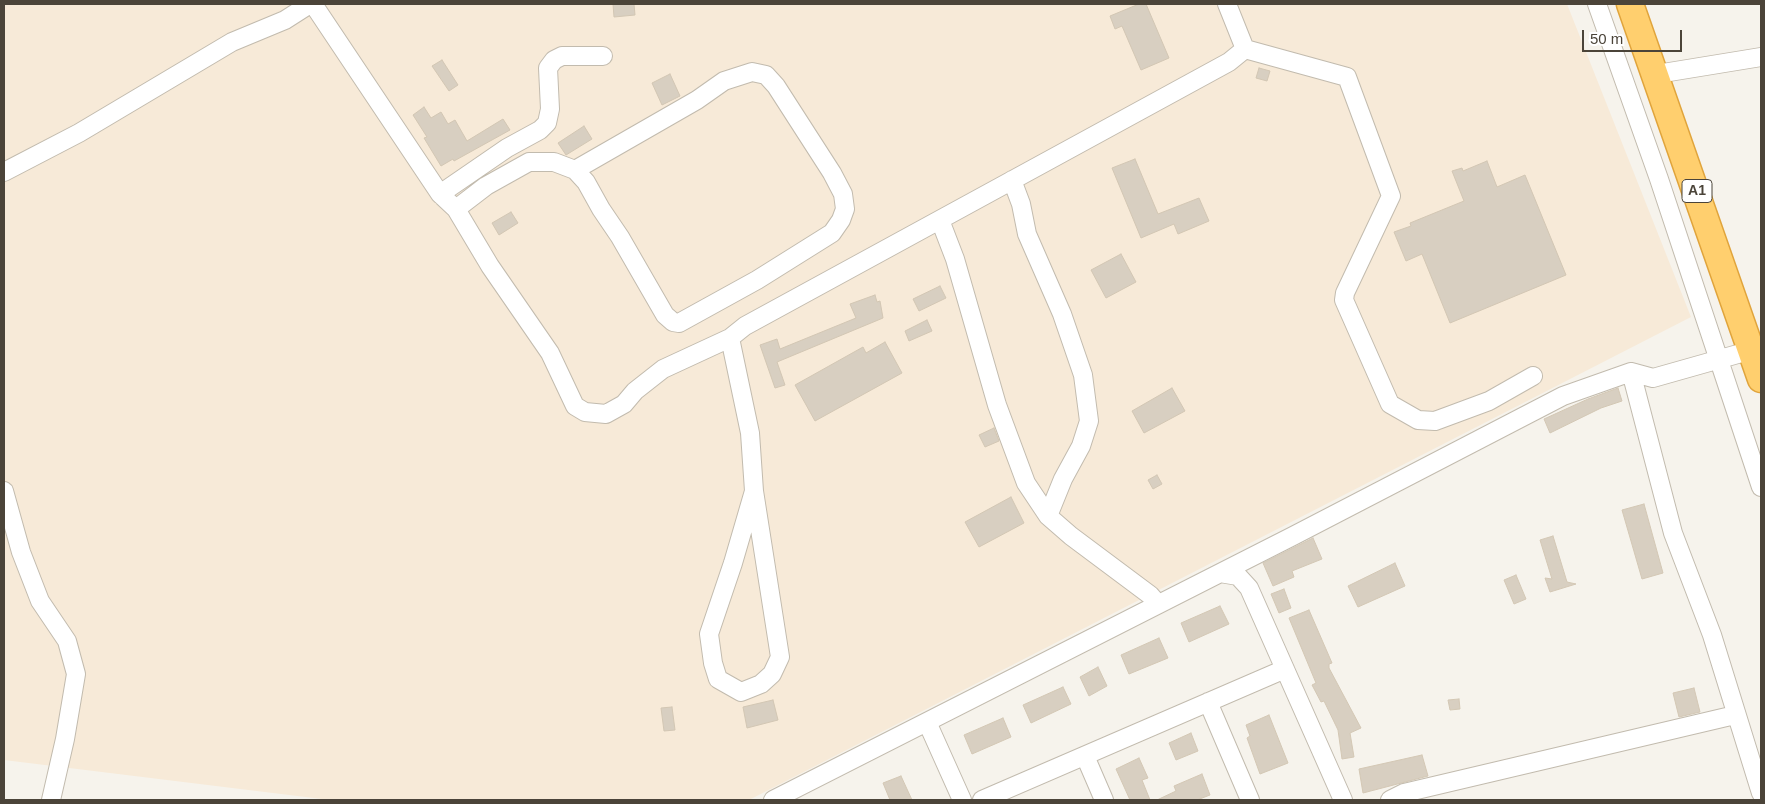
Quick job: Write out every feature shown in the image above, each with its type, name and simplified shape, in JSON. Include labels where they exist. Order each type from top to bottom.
[{"type":"highway","name":"A1","points":[[1630,4],[1761,379]]},
{"type":"street","points":[[4,172],[115,112],[232,42],[285,20],[312,4],[440,194],[456,209],[490,266],[550,353],[574,406],[586,412],[606,414],[624,404],[635,391],[663,369],[730,338],[745,326],[1229,62],[1245,49]]},
{"type":"street","points":[[1227,4],[1245,49]]},
{"type":"street","points":[[1596,4],[1662,188],[1761,487]]},
{"type":"street","points":[[1245,49],[1348,77],[1391,196],[1345,293],[1344,300],[1390,404],[1418,420],[1435,421],[1488,401],[1533,376]]},
{"type":"street","points":[[440,194],[506,148],[540,130],[547,122],[550,109],[548,68],[554,60],[562,56],[603,56]]},
{"type":"street","points":[[1656,74],[1761,57]]},
{"type":"street","points":[[456,209],[486,186],[529,162],[554,162],[575,170],[586,182],[665,315],[673,322],[679,322],[757,280],[832,232],[840,220],[844,209],[842,194],[832,174],[776,86],[766,75],[752,72],[724,80],[690,104],[575,170]]},
{"type":"street","points":[[1012,180],[1021,204],[1027,234],[1062,314],[1083,375],[1089,421],[1081,446],[1063,478],[1048,516]]},
{"type":"street","points":[[940,220],[955,259],[997,405],[1026,483],[1048,516],[1070,536],[1150,595],[1158,604]]},
{"type":"street","points":[[730,338],[750,433],[754,491],[780,657],[772,674],[761,684],[741,692],[718,679],[713,664],[709,634],[733,563],[754,491]]},
{"type":"street","points":[[773,800],[1220,573],[1562,396],[1631,372],[1653,378],[1719,361],[1752,350]]},
{"type":"street","points":[[1631,372],[1673,533],[1712,635],[1735,715],[1761,793]]},
{"type":"street","points":[[4,491],[22,552],[40,601],[67,641],[76,674],[66,739],[51,800]]},
{"type":"street","points":[[1220,573],[1238,576],[1249,588],[1343,800]]},
{"type":"street","points":[[982,800],[1285,669]]},
{"type":"street","points":[[1208,702],[1250,800]]},
{"type":"street","points":[[1390,800],[1404,793],[1735,715]]},
{"type":"street","points":[[928,722],[962,800]]},
{"type":"street","points":[[1085,756],[1104,800]]},
{"type":"shaded area","points":[[4,4],[1567,4],[1691,317],[749,800],[330,800],[4,760]]},
{"type":"building","points":[[613,4],[634,4],[635,15],[614,17]]},
{"type":"building","points":[[1139,4],[1146,4],[1169,58],[1141,70],[1122,26],[1115,29],[1110,16]]},
{"type":"building","points":[[442,60],[458,85],[449,91],[432,66]]},
{"type":"building","points":[[1259,68],[1270,71],[1267,81],[1256,78]]},
{"type":"building","points":[[670,74],[680,96],[662,105],[652,83]]},
{"type":"building","points":[[424,107],[431,118],[441,112],[448,124],[455,120],[467,141],[503,119],[510,130],[454,161],[453,159],[441,166],[424,138],[427,137],[413,115]]},
{"type":"building","points":[[584,126],[592,139],[566,155],[558,143]]},
{"type":"building","points":[[1135,159],[1158,214],[1199,198],[1209,221],[1178,234],[1174,224],[1141,238],[1112,168]]},
{"type":"building","points":[[1487,161],[1497,187],[1525,175],[1566,275],[1450,323],[1422,254],[1406,261],[1394,232],[1411,226],[1410,223],[1464,201],[1452,171],[1462,168],[1463,171]]},
{"type":"building","points":[[511,212],[518,223],[499,235],[492,223]]},
{"type":"building","points":[[1121,254],[1136,282],[1106,298],[1091,270]]},
{"type":"building","points":[[940,286],[946,298],[919,311],[913,299]]},
{"type":"building","points":[[875,295],[877,302],[880,301],[883,318],[777,362],[785,385],[775,388],[760,345],[777,339],[780,349],[856,318],[850,304]]},
{"type":"building","points":[[927,320],[932,331],[909,341],[905,331]]},
{"type":"building","points":[[885,342],[902,373],[815,421],[795,385],[863,347],[866,353]]},
{"type":"building","points":[[1172,388],[1185,411],[1144,433],[1132,411]]},
{"type":"building","points":[[1618,388],[1622,401],[1601,408],[1550,433],[1544,419]]},
{"type":"building","points":[[994,428],[999,441],[985,447],[979,435]]},
{"type":"building","points":[[1157,475],[1162,484],[1153,489],[1148,480]]},
{"type":"building","points":[[1011,497],[1024,523],[979,547],[965,522]]},
{"type":"building","points":[[1644,504],[1663,573],[1642,579],[1622,510]]},
{"type":"building","points":[[1553,536],[1567,582],[1576,584],[1550,592],[1545,578],[1552,579],[1540,540]]},
{"type":"building","points":[[1313,538],[1322,559],[1292,571],[1294,577],[1273,586],[1263,563]]},
{"type":"building","points":[[1395,563],[1405,586],[1358,607],[1348,586]]},
{"type":"building","points":[[1516,575],[1526,599],[1514,604],[1504,580]]},
{"type":"building","points":[[1284,589],[1291,608],[1279,613],[1271,594]]},
{"type":"building","points":[[1220,606],[1229,624],[1189,642],[1181,623]]},
{"type":"building","points":[[1309,610],[1332,663],[1329,664],[1329,668],[1361,728],[1350,733],[1354,757],[1342,759],[1338,730],[1324,701],[1321,702],[1312,685],[1316,683],[1289,618]]},
{"type":"building","points":[[1159,638],[1168,658],[1129,674],[1121,655]]},
{"type":"building","points":[[1098,667],[1107,686],[1089,696],[1080,677]]},
{"type":"building","points":[[1063,687],[1071,704],[1031,723],[1023,705]]},
{"type":"building","points":[[1694,688],[1700,712],[1679,717],[1673,693]]},
{"type":"building","points":[[1459,699],[1460,709],[1450,710],[1448,700]]},
{"type":"building","points":[[773,700],[778,720],[747,728],[743,707]]},
{"type":"building","points":[[672,707],[675,730],[664,731],[661,708]]},
{"type":"building","points":[[1269,715],[1288,763],[1260,774],[1247,738],[1250,736],[1246,725]]},
{"type":"building","points":[[1003,718],[1011,737],[972,754],[964,735]]},
{"type":"building","points":[[1191,733],[1198,751],[1176,760],[1169,743]]},
{"type":"building","points":[[1422,755],[1428,776],[1363,793],[1359,769]]},
{"type":"building","points":[[1139,758],[1148,778],[1142,780],[1150,800],[1130,800],[1116,769]]},
{"type":"building","points":[[1202,774],[1210,795],[1197,800],[1157,800],[1176,791],[1174,786]]},
{"type":"building","points":[[901,776],[912,800],[890,800],[883,783]]}]
